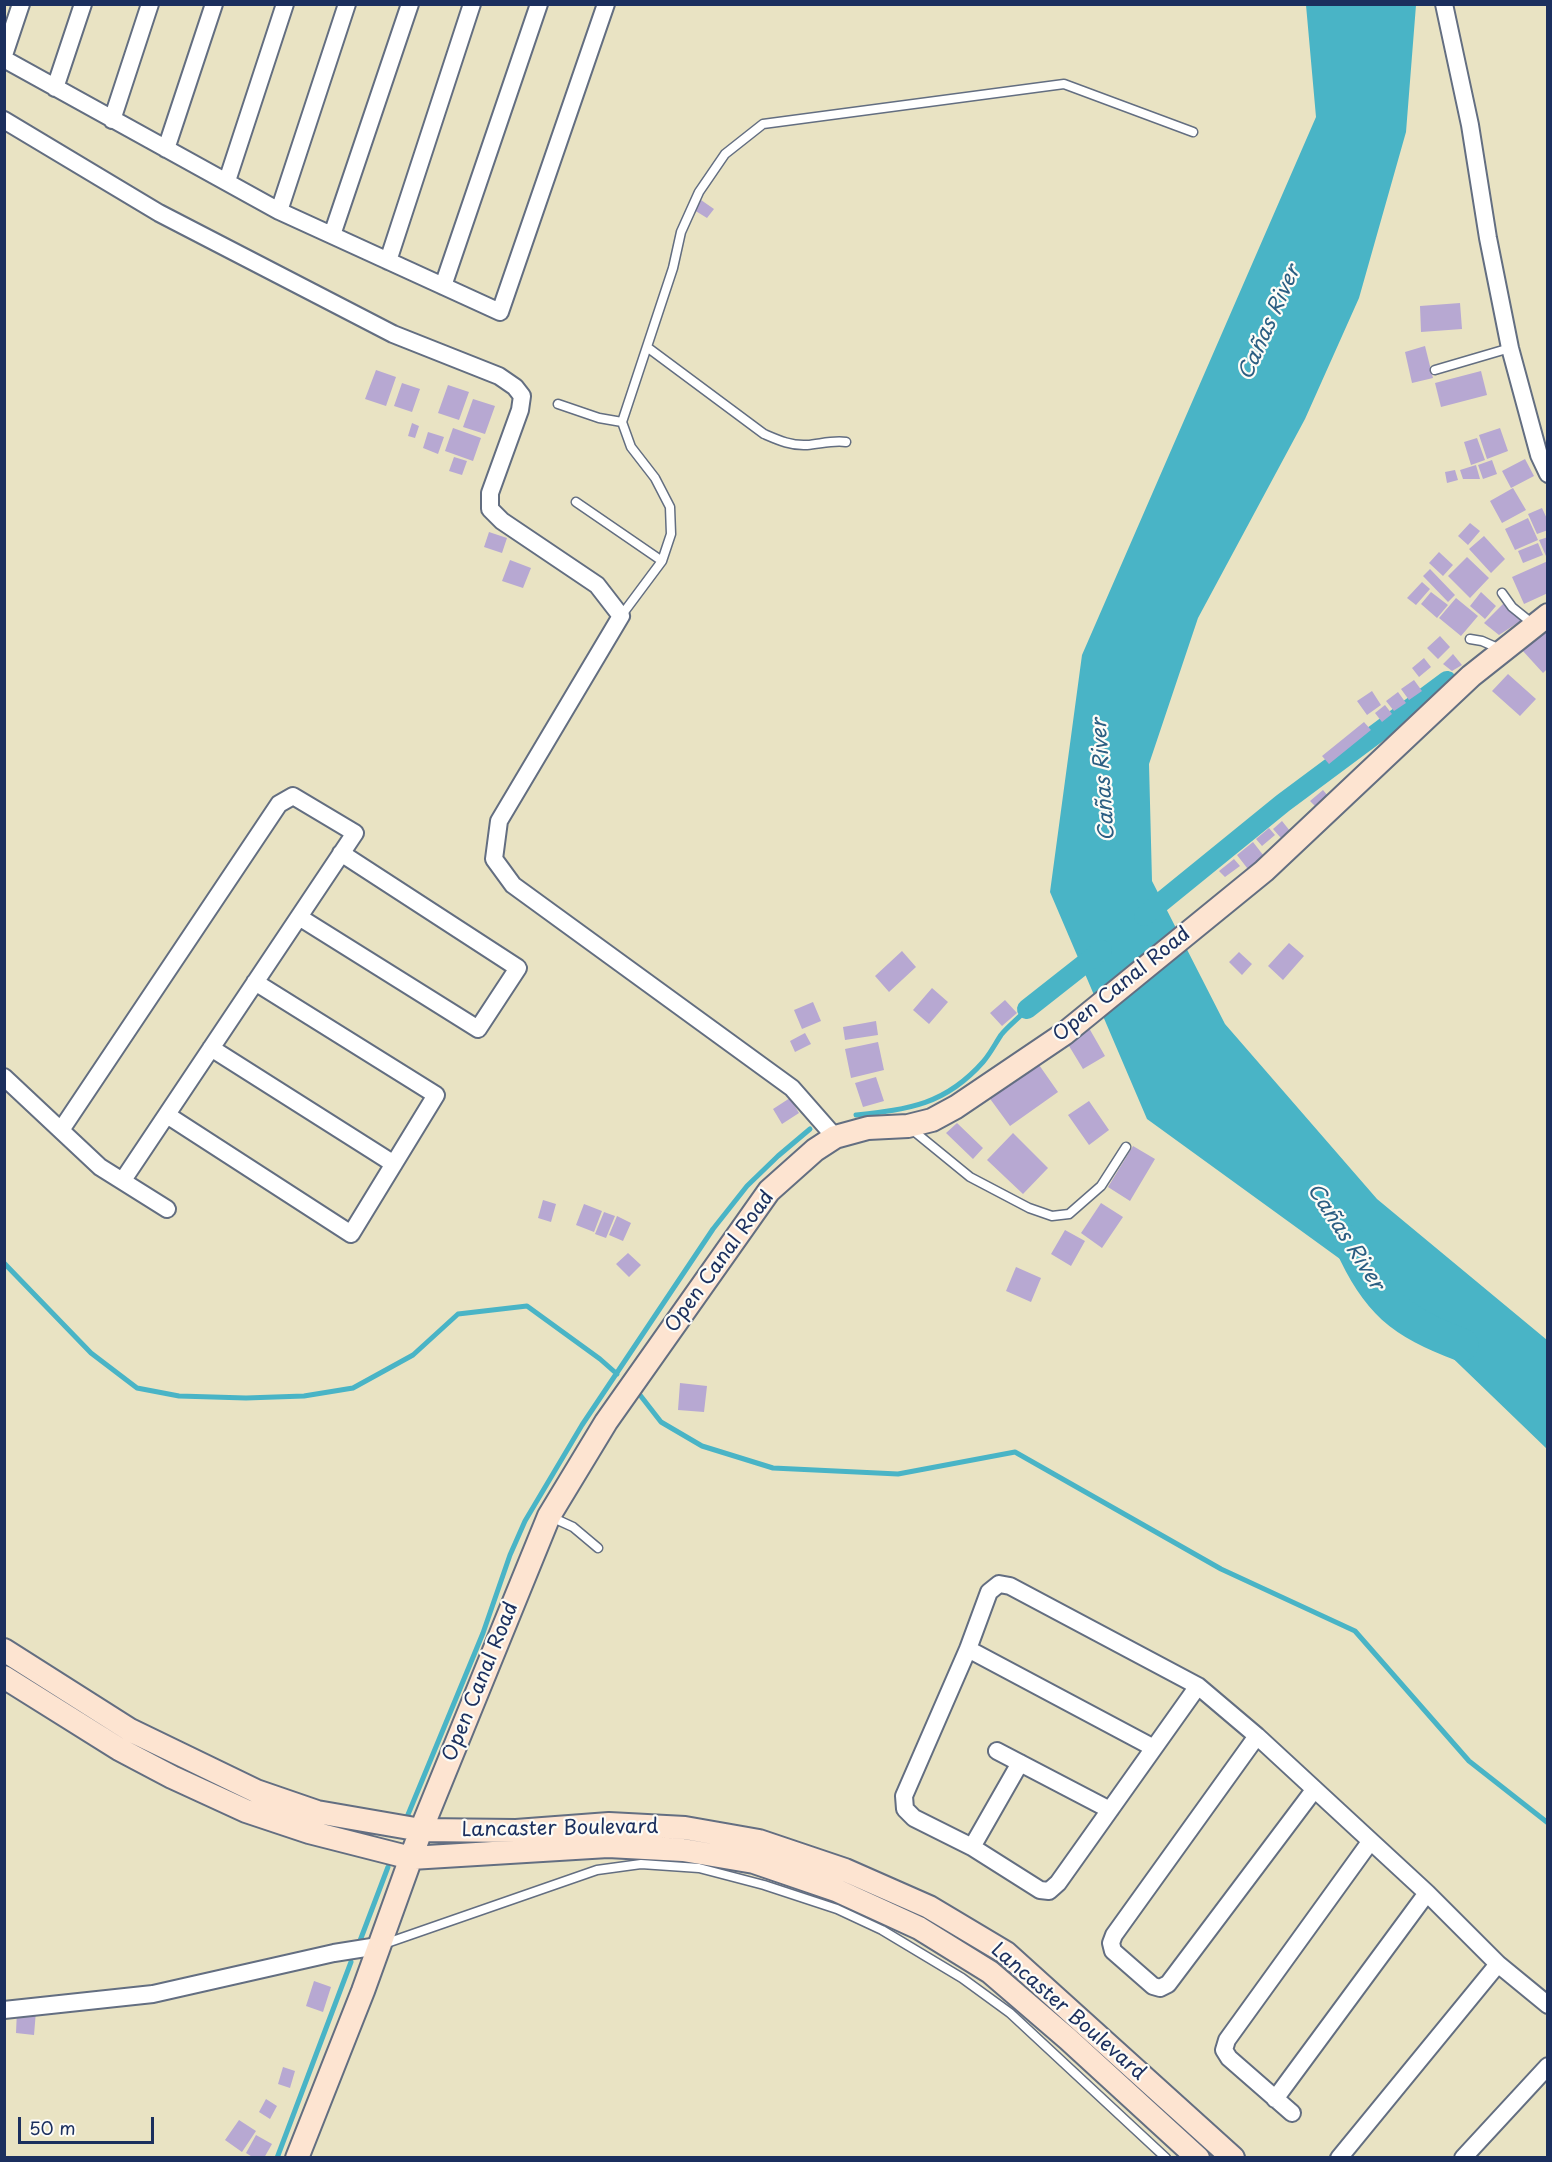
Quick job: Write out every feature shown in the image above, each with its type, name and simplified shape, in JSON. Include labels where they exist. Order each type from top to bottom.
[{"type":"main road","name":"Open Canal Road","points":[[297,2157],[363,1990],[421,1830],[549,1516],[606,1422],[769,1191],[815,1150],[835,1137],[867,1128],[908,1126],[932,1120],[956,1107],[1064,1034],[1221,907],[1298,841],[1425,719],[1541,620]]},
{"type":"main road","name":"Lancaster Boulevard","points":[[4,1650],[130,1730],[256,1791],[317,1812],[421,1830],[516,1831],[609,1824],[685,1828],[759,1841],[845,1870],[929,1907],[1006,1953],[1233,2157]]},
{"type":"main road","name":"Lancaster Boulevard","points":[[4,1677],[119,1749],[246,1811],[309,1832],[411,1858],[608,1846],[683,1850],[754,1862],[836,1890],[919,1928],[990,1972],[1198,2157]]},
{"type":"street","points":[[4,55],[21,4]]},
{"type":"street","points":[[55,88],[83,4]]},
{"type":"street","points":[[112,120],[150,4]]},
{"type":"street","points":[[166,150],[214,4]]},
{"type":"street","points":[[227,181],[285,4]]},
{"type":"street","points":[[279,211],[347,4]]},
{"type":"street","points":[[332,235],[410,4]]},
{"type":"street","points":[[388,261],[472,4]]},
{"type":"street","points":[[443,286],[538,4]]},
{"type":"street","points":[[4,59],[279,211],[500,312],[606,4]]},
{"type":"street","points":[[1444,4],[1470,125],[1488,238],[1510,348],[1539,455],[1548,474]]},
{"type":"street","points":[[4,120],[159,213],[393,334],[499,376],[515,387],[522,396],[520,410],[490,493],[490,509],[502,521],[597,585],[621,616],[499,821],[494,859],[513,885],[792,1088],[835,1137]]},
{"type":"street","points":[[61,1130],[279,804],[293,796],[355,833],[123,1180]]},
{"type":"street","points":[[299,917],[478,1029],[518,968],[342,854]]},
{"type":"street","points":[[167,1115],[351,1234],[436,1095],[255,982]]},
{"type":"street","points":[[212,1048],[394,1164]]},
{"type":"street","points":[[4,1077],[100,1167],[167,1209]]},
{"type":"street","points":[[1198,1686],[1058,1883],[1049,1891],[1040,1890],[972,1847],[914,1818],[905,1809],[904,1796],[968,1649],[989,1592],[999,1584],[1010,1586],[1198,1686],[1257,1736],[1427,1893],[1498,1965],[1548,2005]]},
{"type":"street","points":[[968,1649],[1154,1748]]},
{"type":"street","points":[[1257,1736],[1114,1935],[1111,1943],[1113,1951],[1153,1986],[1160,1988],[1168,1984],[1314,1790]]},
{"type":"street","points":[[997,1751],[1110,1810]]},
{"type":"street","points":[[972,1847],[1020,1763]]},
{"type":"street","points":[[1292,2113],[1229,2058],[1224,2050],[1227,2040],[1370,1842]]},
{"type":"street","points":[[1275,2099],[1427,1893]]},
{"type":"street","points":[[4,2010],[153,1994],[334,1953],[378,1946]]},
{"type":"street","points":[[1339,2157],[1498,1965]]},
{"type":"street","points":[[1463,2157],[1548,2066]]},
{"type":"lane","points":[[621,616],[662,561],[671,534],[670,507],[655,478],[631,447],[622,422],[674,268],[681,232],[699,192],[725,154],[763,124],[1064,84],[1193,132]]},
{"type":"lane","points":[[647,347],[764,434],[783,443],[804,445],[838,440],[846,442]]},
{"type":"lane","points":[[1435,370],[1510,348]]},
{"type":"lane","points":[[558,404],[599,418],[622,422]]},
{"type":"lane","points":[[576,502],[662,561]]},
{"type":"lane","points":[[1502,593],[1512,607],[1541,620]]},
{"type":"lane","points":[[1470,639],[1482,641],[1503,651]]},
{"type":"lane","points":[[908,1126],[970,1177],[1029,1208],[1052,1216],[1069,1214],[1101,1186],[1126,1147]]},
{"type":"lane","points":[[549,1516],[573,1527],[598,1548]]},
{"type":"lane","points":[[378,1946],[597,1870],[641,1864],[699,1868],[764,1885],[837,1909],[882,1929],[962,1978],[1010,2013],[1166,2157]]},
{"type":"water","points":[[1306,5],[1416,5],[1406,132],[1359,298],[1305,419],[1198,618],[1149,764],[1152,881],[1225,1024],[1377,1199],[1547,1340],[1547,1449],[1380,1288],[1147,1119],[1050,892],[1082,655],[1316,117]]},
{"type":"building","points":[[701,200],[714,209],[707,218],[694,210]]},
{"type":"building","points":[[1460,303],[1462,329],[1421,332],[1420,306]]},
{"type":"building","points":[[1425,346],[1433,378],[1412,383],[1405,352]]},
{"type":"building","points":[[376,370],[396,377],[386,406],[365,399]]},
{"type":"building","points":[[1481,371],[1487,395],[1441,407],[1435,383]]},
{"type":"building","points":[[402,383],[420,389],[412,412],[394,406]]},
{"type":"building","points":[[448,385],[469,392],[459,420],[438,413]]},
{"type":"building","points":[[473,399],[495,406],[485,434],[463,427]]},
{"type":"building","points":[[412,423],[419,426],[415,438],[408,436]]},
{"type":"building","points":[[453,428],[481,438],[473,461],[445,451]]},
{"type":"building","points":[[1500,428],[1508,451],[1487,459],[1479,435]]},
{"type":"building","points":[[428,432],[444,437],[438,454],[423,448]]},
{"type":"building","points":[[1477,438],[1485,460],[1471,465],[1464,442]]},
{"type":"building","points":[[454,457],[467,461],[462,475],[449,471]]},
{"type":"building","points":[[1525,459],[1534,476],[1511,488],[1502,471]]},
{"type":"building","points":[[1492,460],[1497,474],[1483,479],[1478,465]]},
{"type":"building","points":[[1476,465],[1480,479],[1463,479],[1460,470]]},
{"type":"building","points":[[1455,470],[1458,480],[1447,483],[1445,472]]},
{"type":"building","points":[[1513,488],[1526,510],[1502,523],[1490,501]]},
{"type":"building","points":[[1542,508],[1548,521],[1548,530],[1537,534],[1528,514]]},
{"type":"building","points":[[1528,518],[1538,540],[1515,550],[1505,529]]},
{"type":"building","points":[[1470,523],[1480,531],[1468,545],[1458,536]]},
{"type":"building","points":[[489,532],[507,538],[502,553],[484,547]]},
{"type":"building","points":[[1484,536],[1505,559],[1491,573],[1469,549]]},
{"type":"building","points":[[1548,537],[1548,555],[1546,556],[1539,540]]},
{"type":"building","points":[[1538,543],[1543,555],[1523,563],[1518,551]]},
{"type":"building","points":[[1439,552],[1453,565],[1443,576],[1429,563]]},
{"type":"building","points":[[1467,557],[1489,578],[1470,598],[1448,576]]},
{"type":"building","points":[[510,560],[531,568],[523,588],[502,581]]},
{"type":"building","points":[[1548,561],[1548,593],[1524,604],[1512,577]]},
{"type":"building","points":[[1430,569],[1455,595],[1448,602],[1423,576]]},
{"type":"building","points":[[1422,582],[1430,589],[1416,605],[1407,598]]},
{"type":"building","points":[[1431,592],[1448,605],[1437,618],[1421,604]]},
{"type":"building","points":[[1481,592],[1496,606],[1485,619],[1470,606]]},
{"type":"building","points":[[1456,598],[1478,616],[1461,636],[1439,618]]},
{"type":"building","points":[[1504,603],[1522,620],[1499,635],[1484,623]]},
{"type":"building","points":[[1544,629],[1548,633],[1548,668],[1543,673],[1522,650]]},
{"type":"building","points":[[1440,636],[1450,647],[1438,659],[1427,648]]},
{"type":"building","points":[[1453,654],[1462,665],[1452,671],[1443,664]]},
{"type":"building","points":[[1424,658],[1431,667],[1419,677],[1412,668]]},
{"type":"building","points":[[1508,674],[1536,699],[1520,716],[1492,691]]},
{"type":"building","points":[[1414,680],[1422,691],[1409,700],[1401,689]]},
{"type":"building","points":[[1372,691],[1381,705],[1367,715],[1357,701]]},
{"type":"building","points":[[1398,692],[1406,703],[1394,711],[1386,701]]},
{"type":"building","points":[[1385,705],[1392,714],[1382,722],[1375,713]]},
{"type":"building","points":[[1364,722],[1371,730],[1329,764],[1322,756]]},
{"type":"building","points":[[1323,790],[1328,796],[1316,807],[1310,801]]},
{"type":"building","points":[[1282,821],[1290,831],[1281,838],[1273,829]]},
{"type":"building","points":[[1269,828],[1275,835],[1262,846],[1256,839]]},
{"type":"building","points":[[1253,842],[1267,860],[1251,873],[1237,855]]},
{"type":"building","points":[[1234,859],[1240,866],[1225,877],[1219,871]]},
{"type":"building","points":[[1289,943],[1304,956],[1283,980],[1268,966]]},
{"type":"building","points":[[902,951],[916,967],[889,992],[875,976]]},
{"type":"building","points":[[1239,952],[1252,964],[1242,975],[1229,962]]},
{"type":"building","points":[[932,988],[948,1002],[929,1024],[913,1010]]},
{"type":"building","points":[[1005,1000],[1017,1013],[1002,1026],[990,1013]]},
{"type":"building","points":[[813,1002],[821,1021],[802,1029],[794,1010]]},
{"type":"building","points":[[876,1021],[878,1035],[845,1040],[843,1027]]},
{"type":"building","points":[[1089,1028],[1105,1056],[1083,1069],[1066,1041]]},
{"type":"building","points":[[805,1033],[811,1044],[795,1052],[790,1041]]},
{"type":"building","points":[[878,1042],[884,1070],[851,1078],[845,1049]]},
{"type":"building","points":[[1037,1062],[1058,1092],[1010,1126],[988,1096]]},
{"type":"building","points":[[876,1077],[884,1101],[863,1107],[855,1083]]},
{"type":"building","points":[[790,1098],[799,1113],[782,1124],[773,1109]]},
{"type":"building","points":[[1089,1101],[1109,1130],[1089,1145],[1068,1115]]},
{"type":"building","points":[[957,1123],[983,1148],[973,1159],[946,1133]]},
{"type":"building","points":[[1013,1133],[1048,1168],[1023,1194],[987,1160]]},
{"type":"building","points":[[1133,1146],[1155,1159],[1130,1201],[1108,1187]]},
{"type":"building","points":[[543,1200],[556,1204],[551,1222],[538,1218]]},
{"type":"building","points":[[1101,1203],[1123,1217],[1102,1248],[1081,1233]]},
{"type":"building","points":[[584,1204],[602,1211],[594,1232],[576,1225]]},
{"type":"building","points":[[604,1212],[615,1216],[606,1238],[595,1234]]},
{"type":"building","points":[[617,1216],[631,1223],[623,1241],[609,1235]]},
{"type":"building","points":[[1065,1230],[1085,1241],[1071,1266],[1051,1254]]},
{"type":"building","points":[[628,1253],[641,1265],[629,1277],[616,1264]]},
{"type":"building","points":[[1016,1267],[1041,1278],[1031,1302],[1006,1291]]},
{"type":"building","points":[[680,1383],[707,1386],[704,1412],[678,1410]]},
{"type":"building","points":[[314,1981],[331,1987],[323,2012],[306,2006]]},
{"type":"building","points":[[17,2010],[36,2011],[34,2035],[16,2033]]},
{"type":"building","points":[[283,2067],[295,2071],[290,2088],[278,2084]]},
{"type":"building","points":[[266,2099],[277,2106],[270,2119],[259,2112]]},
{"type":"building","points":[[239,2120],[256,2131],[242,2152],[225,2140]]},
{"type":"building","points":[[256,2135],[272,2144],[264,2158],[254,2158],[246,2153]]},
{"type":"waterway","points":[[1144,916],[1283,803],[1447,681]]},
{"type":"waterway","points":[[1027,1009],[1102,950]]},
{"type":"waterway","points":[[856,1115],[909,1107],[955,1088],[983,1062],[1001,1035],[1027,1009]]},
{"type":"waterway","points":[[407,1817],[483,1633],[510,1555],[525,1521],[582,1425],[713,1229],[747,1186],[810,1129]]},
{"type":"waterway","name":"Cañas River","points":[[1350,1242],[1370,1280],[1393,1307],[1422,1328],[1462,1345]]},
{"type":"waterway","points":[[4,1263],[91,1353],[137,1388],[179,1396],[246,1398],[304,1396],[353,1388],[413,1355],[458,1314],[527,1306],[617,1374]]},
{"type":"waterway","points":[[640,1395],[661,1422],[702,1446],[773,1468],[898,1474],[1015,1452],[1221,1569],[1355,1631],[1469,1761],[1548,1823]]},
{"type":"waterway","points":[[358,1946],[388,1867]]},
{"type":"waterway","points":[[277,2158],[351,1962]]}]
